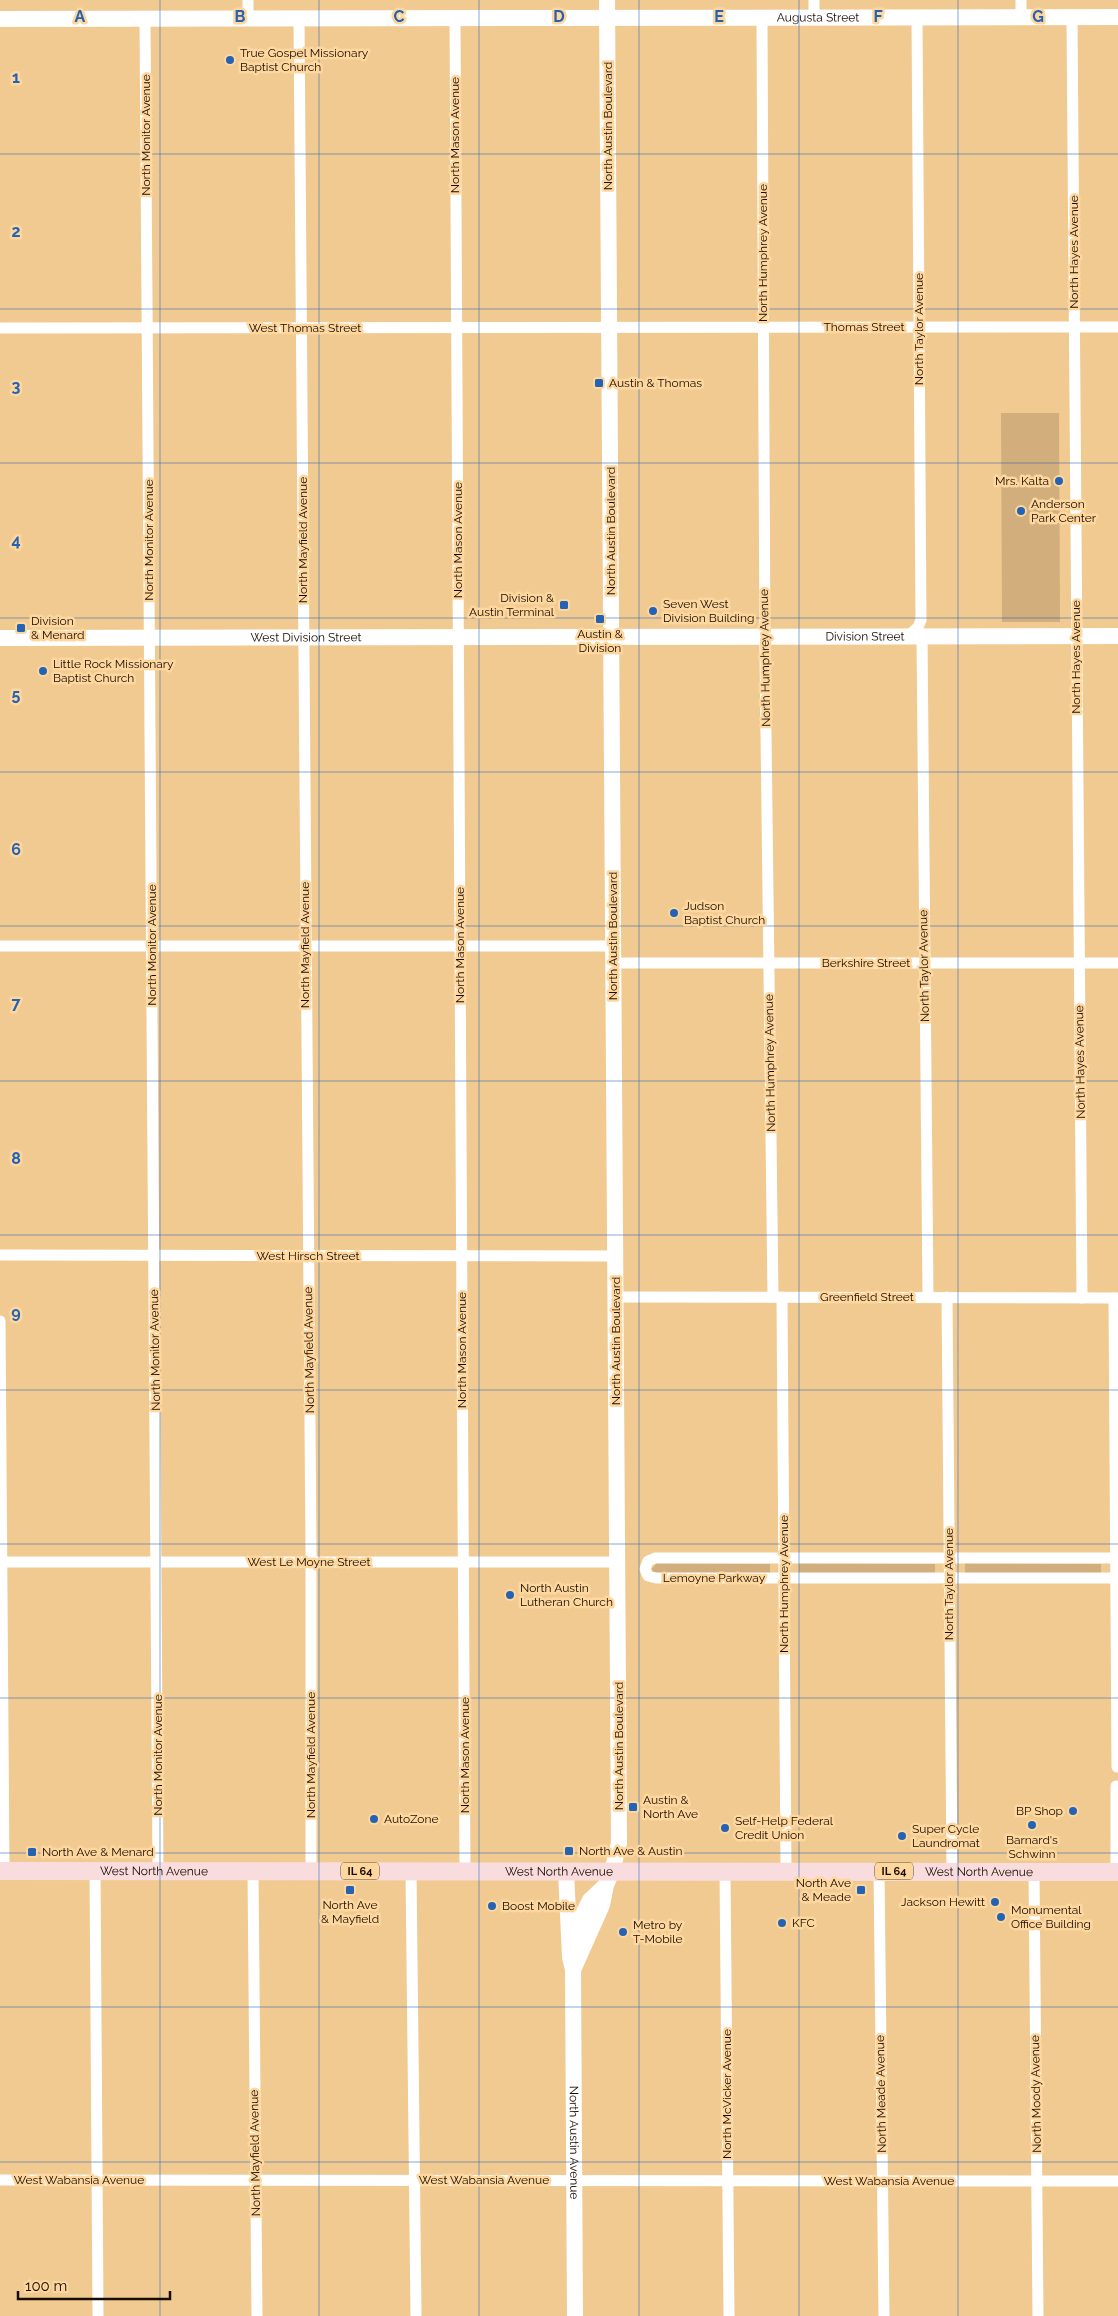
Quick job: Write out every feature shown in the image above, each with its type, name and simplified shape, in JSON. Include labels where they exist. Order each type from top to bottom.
[{"type":"main road","name":"West North Avenue","points":[[2,1870],[566,1871],[609,1878],[725,1871],[1117,1872]]},
{"type":"street","points":[[248,0],[248,19]]},
{"type":"street","name":"North Austin Boulevard","points":[[607,0],[620,1842],[609,1878]]},
{"type":"street","points":[[814,0],[814,18]]},
{"type":"street","points":[[1021,0],[1021,18]]},
{"type":"street","name":"North Hayes Avenue","points":[[1072,17],[1082,1298]]},
{"type":"street","name":"Augusta Street","points":[[0,19],[1118,17]]},
{"type":"street","name":"North Humphrey Avenue","points":[[762,18],[765,636],[769,963],[784,1558],[786,1871]]},
{"type":"street","name":"North Taylor Avenue","points":[[917,18],[919,327],[917,630],[924,963],[928,1297]]},
{"type":"street","name":"North Monitor Avenue","points":[[145,19],[158,1871]]},
{"type":"street","name":"North Mayfield Avenue","points":[[299,19],[311,1562],[311,1871]]},
{"type":"street","name":"North Mason Avenue","points":[[455,19],[465,1871]]},
{"type":"street","name":"Thomas Street","points":[[610,327],[1118,327]]},
{"type":"street","name":"West Thomas Street","points":[[0,328],[610,327]]},
{"type":"street","name":"Division Street","points":[[612,636],[765,636],[917,630],[1118,636]]},
{"type":"street","name":"West Division Street","points":[[0,638],[612,636]]},
{"type":"street","points":[[0,946],[614,946]]},
{"type":"street","name":"Berkshire Street","points":[[614,963],[1118,963]]},
{"type":"street","name":"West Hirsch Street","points":[[0,1255],[616,1256]]},
{"type":"street","name":"Greenfield Street","points":[[616,1297],[1116,1298]]},
{"type":"street","name":"North Taylor Avenue","points":[[947,1297],[952,1871]]},
{"type":"street","points":[[1116,1298],[1117,1767]]},
{"type":"street","points":[[0,1321],[2,1870]]},
{"type":"street","name":"Lemoyne Parkway","points":[[1117,1558],[655,1558],[648,1561],[645,1569],[648,1576],[656,1578],[1117,1578]]},
{"type":"street","name":"West Le Moyne Street","points":[[1,1562],[618,1562]]},
{"type":"street","points":[[1116,1786],[1117,1872]]},
{"type":"street","points":[[95,1871],[98,2316]]},
{"type":"street","name":"North Mayfield Avenue","points":[[253,1871],[257,2316]]},
{"type":"street","points":[[411,1871],[416,2316]]},
{"type":"street","name":"North Austin Avenue","points":[[566,1871],[573,1970],[575,2316]]},
{"type":"street","name":"North McVicker Avenue","points":[[725,1871],[728,2316]]},
{"type":"street","name":"North Meade Avenue","points":[[879,1871],[884,2316]]},
{"type":"street","name":"North Moody Avenue","points":[[1034,1872],[1038,2316]]},
{"type":"street","points":[[570,1941],[590,1900],[609,1878]]},
{"type":"street","name":"North Austin Avenue","points":[[573,1970],[602,1905],[609,1878]]},
{"type":"street","name":"West Wabansia Avenue","points":[[0,2180],[1118,2181]]},
{"type":"shaded area","points":[[1001,413],[1059,413],[1060,622],[1002,622]]},
{"type":"shaded area","points":[[657,1563],[770,1564],[770,1575],[653,1573],[652,1569]]},
{"type":"shaded area","points":[[799,1563],[935,1564],[935,1575],[799,1575]]},
{"type":"shaded area","points":[[965,1563],[1101,1564],[1101,1575],[965,1575]]},
{"type":"place","name":"True Gospel Missionary Baptist Church","points":[[230,60]]},
{"type":"place","name":"Austin & Thomas","points":[[599,383]]},
{"type":"place","name":"Mrs. Kalta","points":[[1059,481]]},
{"type":"place","name":"Anderson Park Center","points":[[1021,511]]},
{"type":"place","name":"Division & Austin Terminal","points":[[564,605]]},
{"type":"place","name":"Seven West Division Building","points":[[653,611]]},
{"type":"place","name":"Austin & Division","points":[[600,619]]},
{"type":"place","name":"Division & Menard","points":[[21,628]]},
{"type":"place","name":"Little Rock Missionary Baptist Church","points":[[43,671]]},
{"type":"place","name":"Judson Baptist Church","points":[[674,913]]},
{"type":"place","name":"North Austin Lutheran Church","points":[[510,1595]]},
{"type":"place","name":"Austin & North Ave","points":[[633,1807]]},
{"type":"place","name":"BP Shop","points":[[1073,1811]]},
{"type":"place","name":"AutoZone","points":[[374,1819]]},
{"type":"place","name":"Barnard's Schwinn","points":[[1032,1825]]},
{"type":"place","name":"Self-Help Federal Credit Union","points":[[725,1828]]},
{"type":"place","name":"Super Cycle Laundromat","points":[[902,1836]]},
{"type":"place","name":"North Ave & Austin","points":[[569,1851]]},
{"type":"place","name":"North Ave & Menard","points":[[32,1852]]},
{"type":"place","name":"North Ave & Mayfield","points":[[350,1890]]},
{"type":"place","name":"North Ave & Meade","points":[[861,1890]]},
{"type":"place","name":"Jackson Hewitt","points":[[995,1902]]},
{"type":"place","name":"Boost Mobile","points":[[492,1906]]},
{"type":"place","name":"Monumental Office Building","points":[[1001,1917]]},
{"type":"place","name":"KFC","points":[[782,1923]]},
{"type":"place","name":"Metro by T-Mobile","points":[[623,1932]]}]
